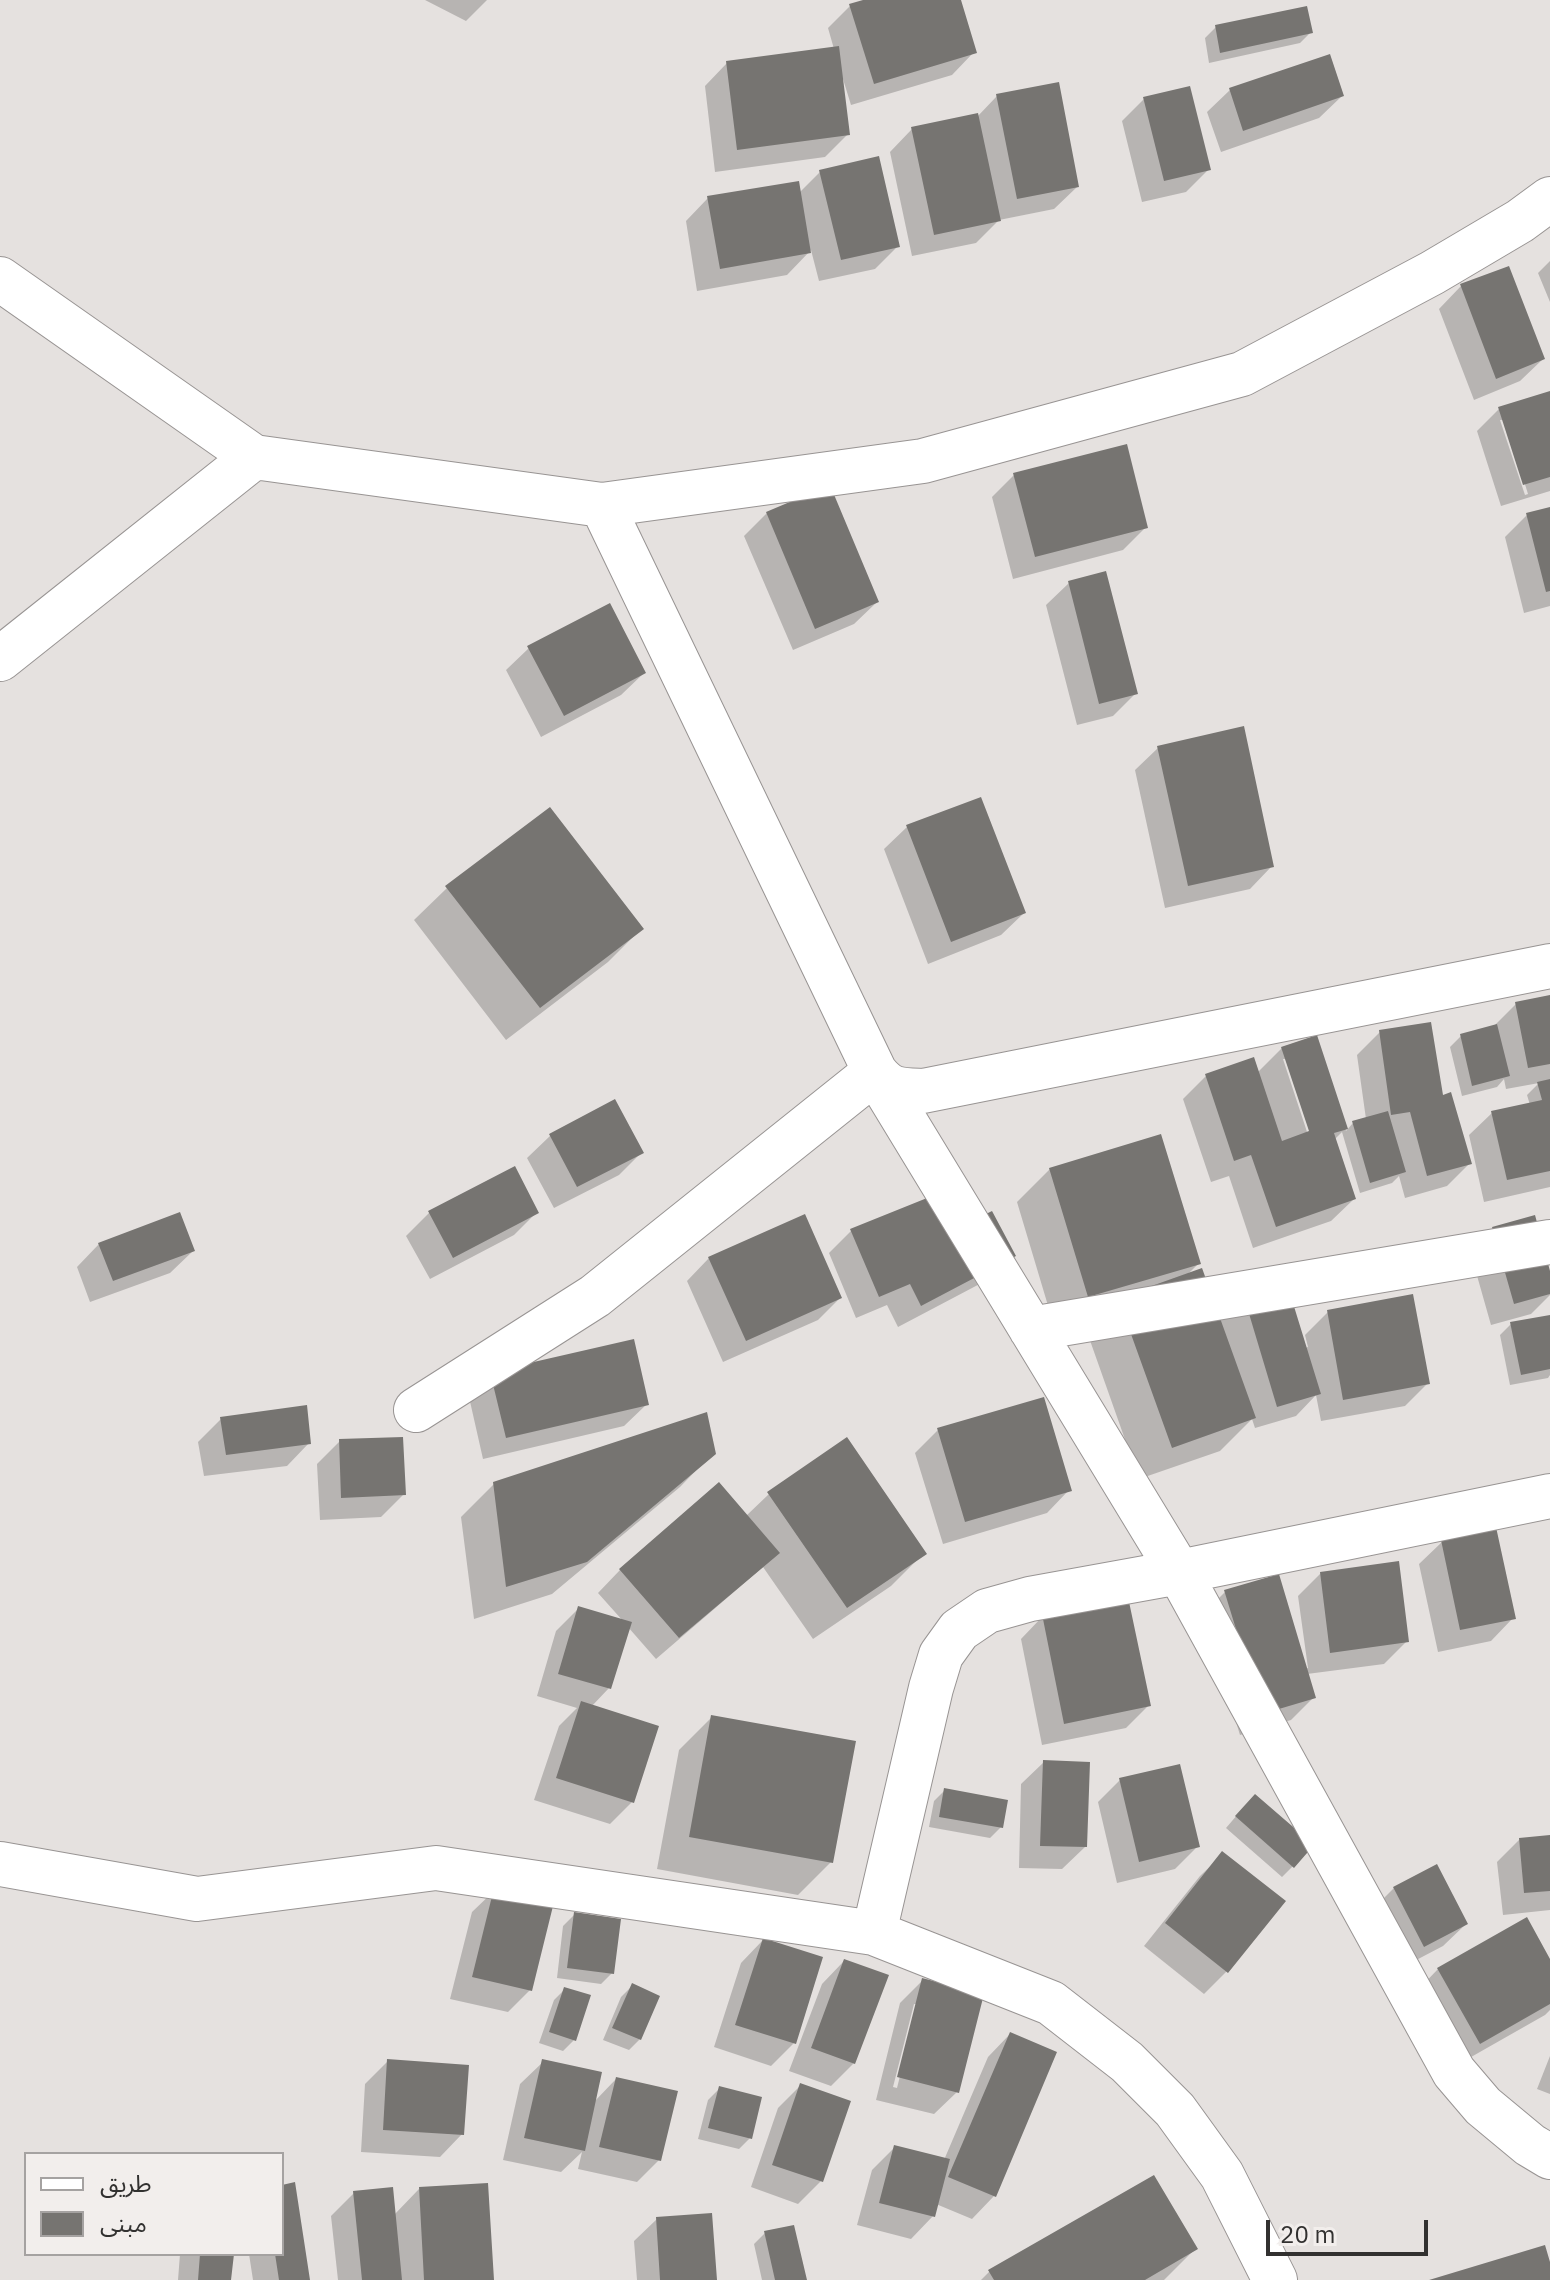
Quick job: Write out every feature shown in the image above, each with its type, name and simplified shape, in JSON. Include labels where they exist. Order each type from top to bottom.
[{"type":"street","points":[[0,279],[254,457],[602,505],[923,461],[1242,374],[1432,273],[1520,221],[1550,199]]},
{"type":"street","points":[[0,659],[254,457]]},
{"type":"street","points":[[602,505],[875,1072],[1179,1572],[1454,2072],[1483,2106],[1530,2145],[1550,2157]]},
{"type":"street","points":[[875,1072],[885,1085],[900,1090],[923,1091],[1550,966]]},
{"type":"street","points":[[416,1410],[595,1296],[875,1072]]},
{"type":"street","points":[[1031,1329],[1550,1242]]},
{"type":"street","points":[[874,1933],[941,1655],[959,1630],[987,1611],[1030,1599],[1547,1507]]},
{"type":"street","points":[[0,1864],[197,1899],[436,1868],[874,1933],[1051,2003],[1127,2062],[1175,2110],[1222,2175],[1275,2280]]},
{"type":"building","points":[[863,0],[961,0],[977,53],[874,84],[849,4]]},
{"type":"building","points":[[1307,6],[1313,33],[1220,53],[1215,25]]},
{"type":"building","points":[[839,46],[850,135],[737,150],[726,61]]},
{"type":"building","points":[[1330,54],[1344,96],[1243,131],[1229,88]]},
{"type":"building","points":[[1059,82],[1079,187],[1017,199],[996,94]]},
{"type":"building","points":[[1190,86],[1211,170],[1164,181],[1143,97]]},
{"type":"building","points":[[978,113],[1001,221],[934,235],[911,127]]},
{"type":"building","points":[[879,156],[900,247],[841,260],[819,170]]},
{"type":"building","points":[[799,181],[811,253],[720,269],[707,196]]},
{"type":"building","points":[[1509,266],[1545,359],[1496,379],[1460,284]]},
{"type":"building","points":[[1550,391],[1550,477],[1523,485],[1498,407]]},
{"type":"building","points":[[1127,444],[1148,528],[1035,557],[1013,473]]},
{"type":"building","points":[[830,485],[879,602],[815,629],[766,512]]},
{"type":"building","points":[[1550,507],[1550,591],[1546,592],[1526,513]]},
{"type":"building","points":[[1106,571],[1138,694],[1099,704],[1068,581]]},
{"type":"building","points":[[610,603],[646,673],[564,716],[527,646]]},
{"type":"building","points":[[1244,726],[1274,867],[1188,886],[1157,746]]},
{"type":"building","points":[[981,797],[1026,913],[951,942],[906,825]]},
{"type":"building","points":[[550,807],[644,929],[540,1008],[445,886]]},
{"type":"building","points":[[1550,995],[1550,1064],[1528,1068],[1515,1002]]},
{"type":"building","points":[[1431,1022],[1443,1095],[1451,1092],[1472,1164],[1427,1176],[1410,1112],[1391,1115],[1379,1030]]},
{"type":"building","points":[[1497,1024],[1510,1076],[1472,1086],[1460,1034]]},
{"type":"building","points":[[1317,1035],[1348,1129],[1334,1133],[1356,1199],[1276,1227],[1251,1155],[1234,1161],[1205,1074],[1254,1057],[1282,1141],[1309,1131],[1281,1047]]},
{"type":"building","points":[[1550,1079],[1550,1171],[1507,1180],[1491,1111],[1542,1100],[1537,1082]]},
{"type":"building","points":[[615,1099],[644,1153],[577,1187],[549,1134]]},
{"type":"building","points":[[1388,1111],[1406,1172],[1370,1183],[1352,1121]]},
{"type":"building","points":[[1161,1134],[1201,1264],[1088,1297],[1049,1168]]},
{"type":"building","points":[[515,1166],[539,1213],[453,1258],[428,1211]]},
{"type":"building","points":[[937,1194],[952,1231],[992,1211],[1016,1256],[921,1306],[910,1284],[879,1297],[850,1229]]},
{"type":"building","points":[[180,1212],[195,1251],[113,1281],[98,1243]]},
{"type":"building","points":[[805,1214],[842,1298],[746,1341],[708,1257]]},
{"type":"building","points":[[1535,1215],[1550,1271],[1550,1294],[1514,1304],[1492,1227]]},
{"type":"building","points":[[1202,1268],[1256,1418],[1172,1448],[1118,1298]]},
{"type":"building","points":[[1284,1274],[1321,1394],[1277,1407],[1241,1287]]},
{"type":"building","points":[[1413,1294],[1430,1384],[1343,1400],[1327,1310]]},
{"type":"building","points":[[1550,1315],[1550,1369],[1521,1375],[1510,1322]]},
{"type":"building","points":[[634,1339],[649,1405],[506,1438],[490,1372]]},
{"type":"building","points":[[1044,1397],[1072,1491],[965,1522],[937,1428]]},
{"type":"building","points":[[307,1405],[311,1444],[226,1455],[220,1417]]},
{"type":"building","points":[[707,1412],[716,1454],[587,1562],[506,1587],[493,1482]]},
{"type":"building","points":[[403,1437],[406,1495],[341,1498],[339,1439]]},
{"type":"building","points":[[847,1437],[927,1554],[847,1608],[767,1492]]},
{"type":"building","points":[[719,1482],[780,1553],[679,1638],[619,1569]]},
{"type":"building","points":[[1496,1527],[1516,1619],[1460,1630],[1441,1540]]},
{"type":"building","points":[[1399,1561],[1409,1642],[1330,1653],[1320,1572]]},
{"type":"building","points":[[1279,1574],[1316,1698],[1262,1714],[1224,1590]]},
{"type":"building","points":[[1128,1597],[1151,1706],[1064,1724],[1042,1614]]},
{"type":"building","points":[[578,1606],[632,1622],[611,1689],[558,1674]]},
{"type":"building","points":[[581,1701],[659,1726],[634,1803],[556,1778]]},
{"type":"building","points":[[711,1715],[856,1741],[833,1863],[689,1837]]},
{"type":"building","points":[[1043,1760],[1090,1762],[1087,1847],[1040,1846]]},
{"type":"building","points":[[1180,1764],[1200,1847],[1139,1862],[1119,1778]]},
{"type":"building","points":[[944,1788],[1008,1800],[1003,1828],[939,1817]]},
{"type":"building","points":[[1255,1794],[1314,1845],[1294,1868],[1235,1816]]},
{"type":"building","points":[[1550,1835],[1550,1891],[1524,1893],[1519,1838]]},
{"type":"building","points":[[1222,1851],[1286,1901],[1228,1973],[1165,1923]]},
{"type":"building","points":[[1437,1864],[1468,1924],[1424,1947],[1393,1887]]},
{"type":"building","points":[[494,1888],[554,1902],[532,1991],[472,1977]]},
{"type":"building","points":[[574,1912],[621,1919],[614,1974],[567,1968]]},
{"type":"building","points":[[1527,1917],[1550,1959],[1550,2004],[1480,2044],[1437,1968]]},
{"type":"building","points":[[763,1938],[823,1957],[796,2044],[735,2025]]},
{"type":"building","points":[[844,1959],[889,1975],[855,2064],[811,2048]]},
{"type":"building","points":[[922,1978],[984,1994],[959,2093],[897,2077]]},
{"type":"building","points":[[632,1983],[660,1996],[641,2040],[612,2028]]},
{"type":"building","points":[[564,1987],[591,1995],[576,2041],[549,2032]]},
{"type":"building","points":[[1010,2032],[1057,2052],[996,2197],[948,2177]]},
{"type":"building","points":[[387,2059],[469,2065],[464,2135],[383,2130]]},
{"type":"building","points":[[542,2059],[602,2072],[585,2151],[524,2138]]},
{"type":"building","points":[[616,2077],[678,2091],[661,2161],[599,2147]]},
{"type":"building","points":[[800,2083],[851,2101],[823,2182],[772,2165]]},
{"type":"building","points":[[719,2086],[762,2097],[752,2139],[708,2128]]},
{"type":"building","points":[[894,2145],[950,2159],[935,2217],[879,2203]]},
{"type":"building","points":[[1154,2175],[1198,2249],[1145,2280],[994,2280],[988,2270]]},
{"type":"building","points":[[295,2182],[310,2280],[279,2280],[275,2256],[284,2256],[284,2185]]},
{"type":"building","points":[[488,2183],[494,2280],[424,2280],[419,2187]]},
{"type":"building","points":[[393,2187],[402,2280],[362,2280],[353,2191]]},
{"type":"building","points":[[712,2213],[717,2280],[660,2280],[656,2217]]},
{"type":"building","points":[[794,2225],[807,2280],[775,2280],[764,2231]]},
{"type":"building","points":[[1545,2245],[1550,2262],[1550,2280],[1429,2280]]},
{"type":"building","points":[[200,2256],[234,2256],[231,2280],[198,2280]]}]
